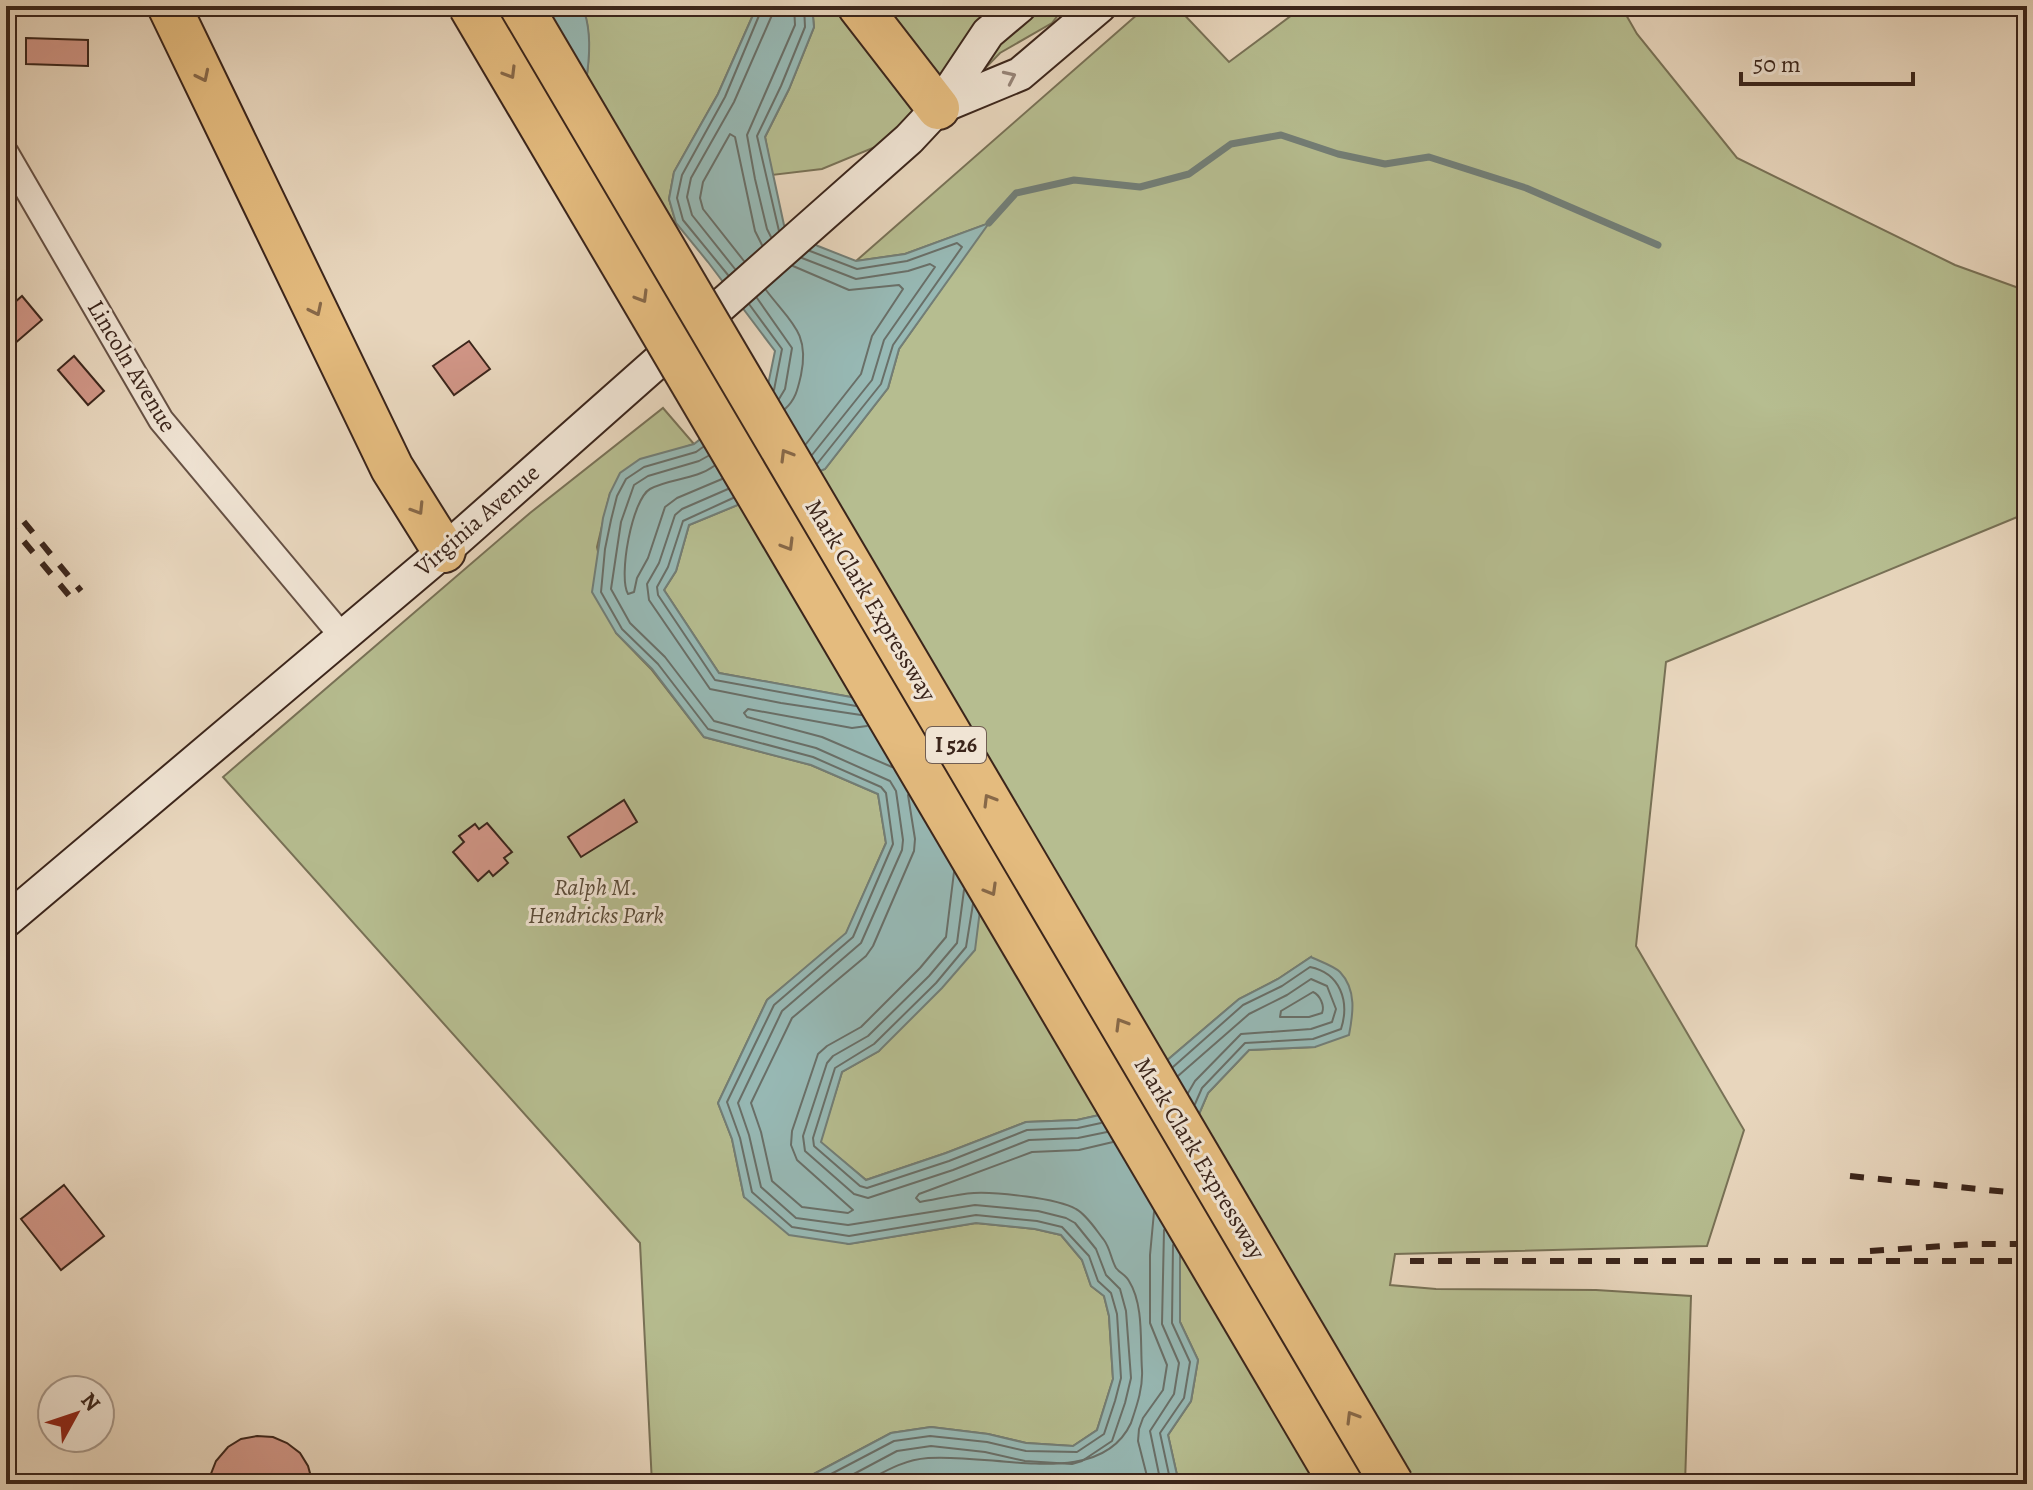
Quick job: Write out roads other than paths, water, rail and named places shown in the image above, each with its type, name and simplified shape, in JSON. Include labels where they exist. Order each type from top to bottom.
[{"type":"highway","points":[[169,6],[392,468],[444,551]]},
{"type":"highway","name":"Mark Clark Expressway","points":[[470,6],[1341,1484]]},
{"type":"highway","name":"Mark Clark Expressway","points":[[521,6],[1392,1484]]},
{"type":"highway","points":[[859,6],[938,108]]},
{"type":"main road","name":"Virginia Avenue","points":[[6,921],[444,551],[909,139],[938,108],[988,33],[1020,6]]},
{"type":"main road","name":"Virginia Avenue","points":[[938,108],[1020,74],[1100,6]]},
{"type":"street","name":"Lincoln Avenue","points":[[6,153],[161,420],[342,636]]},
{"type":"water","points":[[528,6],[582,6],[587,22],[589,59],[569,153],[531,61],[525,24]]},
{"type":"water","points":[[757,6],[812,6],[814,27],[765,137],[784,225],[818,246],[856,261],[905,254],[989,223],[899,349],[888,388],[825,469],[689,525],[676,571],[664,590],[719,673],[856,698],[925,674],[984,813],[984,878],[975,950],[879,1051],[842,1072],[821,1142],[866,1180],[1026,1122],[1077,1120],[1104,1114],[1239,999],[1311,957],[1337,970],[1349,986],[1352,1011],[1349,1035],[1315,1047],[1249,1050],[1208,1093],[1181,1156],[1185,1197],[1180,1257],[1180,1322],[1198,1360],[1191,1401],[1168,1435],[1179,1484],[795,1484],[891,1433],[931,1427],[988,1434],[1026,1443],[1073,1446],[1097,1430],[1113,1379],[1109,1316],[1104,1296],[1091,1286],[1082,1260],[1061,1235],[976,1223],[849,1244],[789,1235],[744,1197],[732,1139],[718,1103],[767,1000],[846,933],[886,843],[878,794],[811,765],[704,737],[652,669],[616,633],[592,592],[603,518],[620,473],[640,459],[694,444],[768,385],[775,351],[676,223],[669,199],[674,172],[718,94]]},
{"type":"waterway","points":[[989,223],[1016,193],[1074,180],[1140,187],[1189,174],[1231,144],[1281,135],[1338,154],[1385,164],[1429,157],[1526,188],[1658,245]]},
{"type":"railway","points":[[6,500],[81,591]]},
{"type":"railway","points":[[6,520],[72,599]]},
{"type":"railway","points":[[1850,1176],[2027,1194]]},
{"type":"railway","points":[[1870,1251],[2027,1244]]},
{"type":"railway","points":[[1410,1261],[2027,1261]]},
{"type":"park label","name":"Ralph M. Hendricks Park","points":[[596,901]]}]
